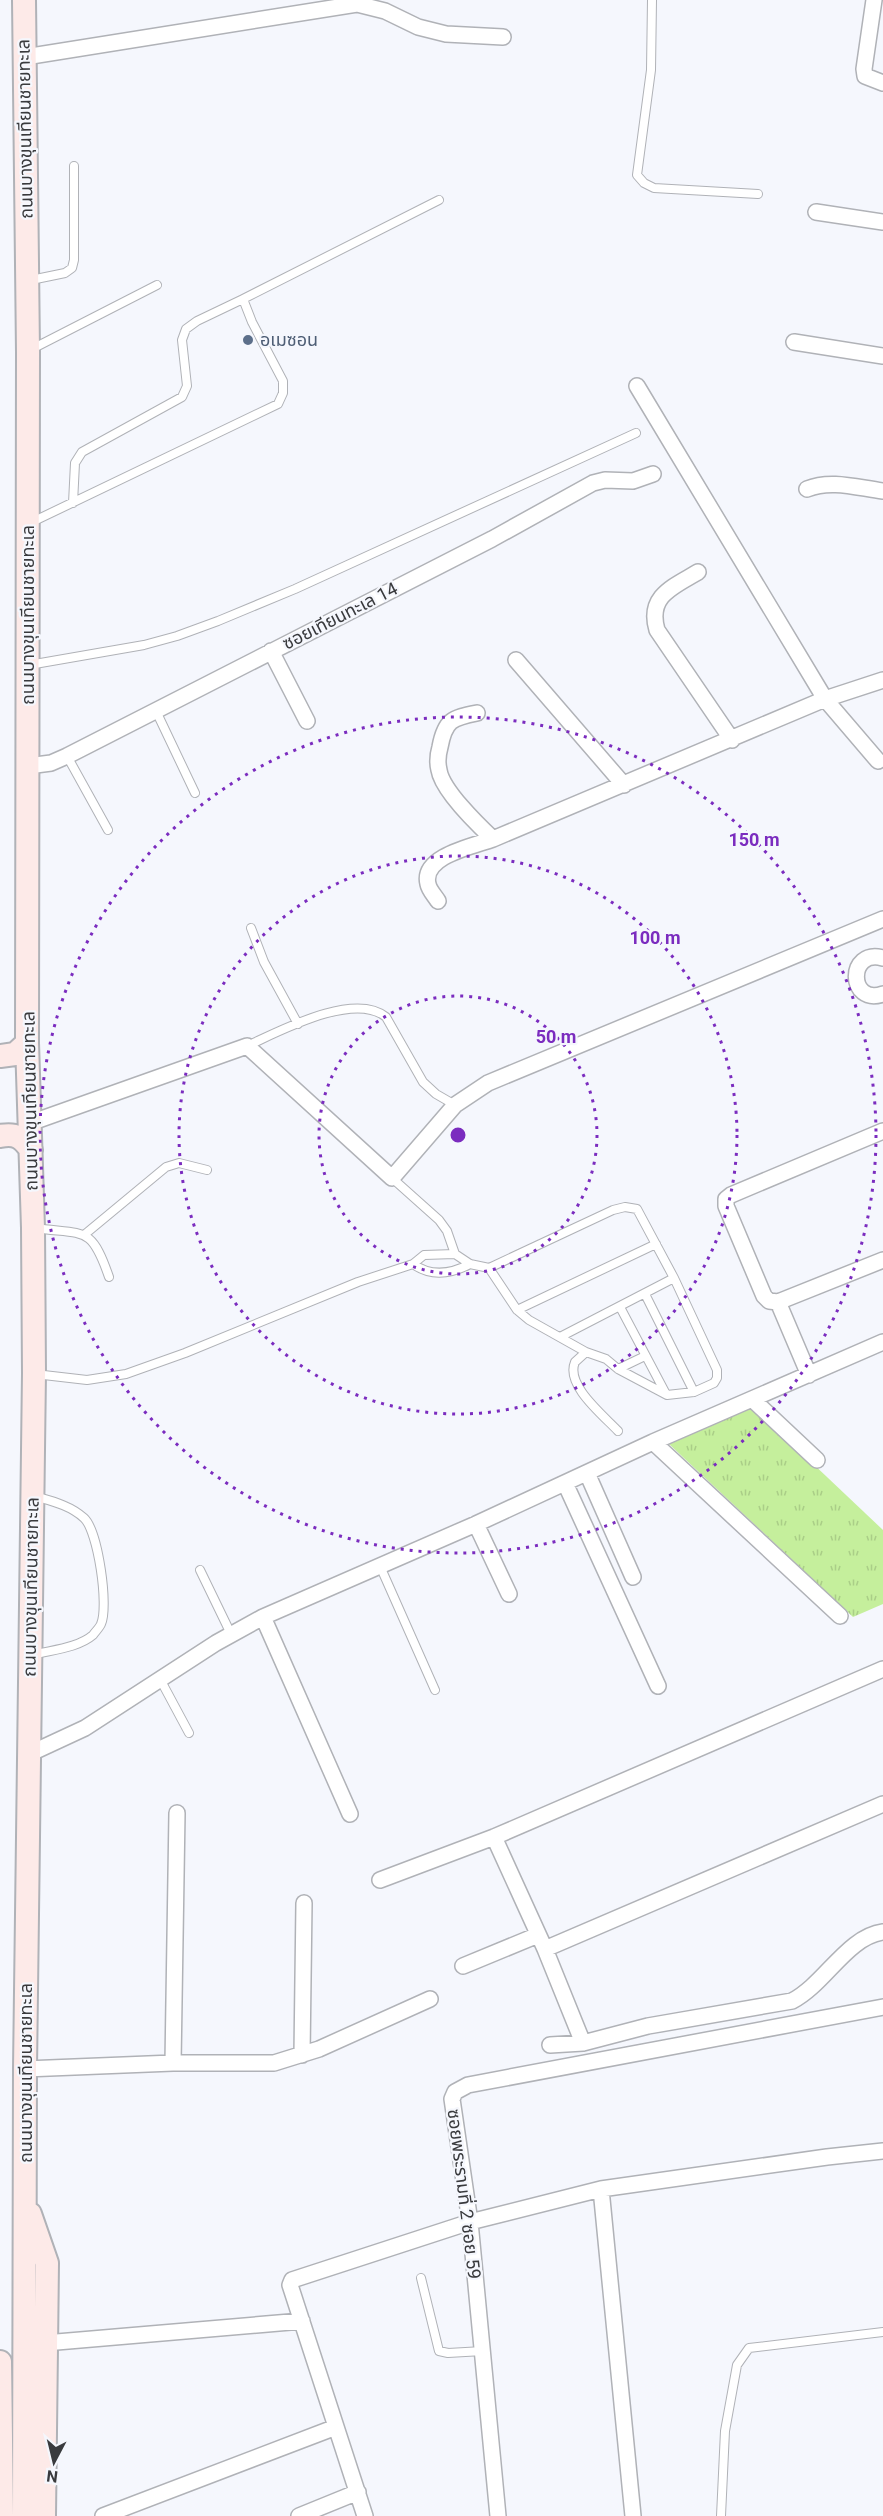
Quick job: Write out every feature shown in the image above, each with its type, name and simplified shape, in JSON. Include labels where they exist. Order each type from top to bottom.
[{"type":"main road","name":"ถนนบางขุนเทียนชายทะเล","points":[[24,0],[28,352],[27,1043],[33,1228],[34,1373],[25,2069],[24,2516]]},
{"type":"main road","points":[[0,1056],[15,1054],[27,1043]]},
{"type":"main road","points":[[0,1136],[11,1134],[23,1138],[31,1150]]},
{"type":"main road","name":"ถนนบางขุนเทียนชายทะเล","points":[[25,2201],[39,2234],[46,2263],[44,2516]]},
{"type":"main road","points":[[0,2362],[2,2516]]},
{"type":"street","points":[[874,0],[864,69],[865,76],[883,83]]},
{"type":"street","points":[[25,57],[357,4],[385,11],[418,27],[446,34],[503,37]]},
{"type":"street","points":[[816,212],[883,222]]},
{"type":"street","points":[[794,342],[883,356]]},
{"type":"street","points":[[637,386],[825,699],[878,761]]},
{"type":"street","name":"ซอยเทียนทะเล 14","points":[[28,766],[51,763],[67,756],[492,539],[593,483],[605,480],[633,481],[653,474]]},
{"type":"street","points":[[807,489],[820,484],[835,484],[883,491]]},
{"type":"street","points":[[698,572],[669,589],[656,602],[654,619],[657,630],[732,740]]},
{"type":"street","points":[[271,651],[307,721]]},
{"type":"street","points":[[516,660],[624,785]]},
{"type":"street","points":[[438,901],[428,886],[429,870],[436,860],[624,785],[825,699],[883,680]]},
{"type":"street","points":[[477,713],[451,720],[444,729],[438,757],[439,771],[444,785],[493,839]]},
{"type":"street","points":[[30,1123],[247,1046],[392,1178],[455,1105],[488,1083],[883,919]]},
{"type":"street","points":[[883,958],[871,957],[863,961],[855,976],[857,985],[863,992],[871,996],[883,994]]},
{"type":"street","points":[[883,1131],[726,1199],[726,1206],[764,1296],[769,1301],[778,1302],[883,1260]]},
{"type":"street","points":[[778,1302],[809,1375]]},
{"type":"street","points":[[29,1754],[84,1728],[231,1634],[263,1617],[476,1524],[652,1442],[883,1342]]},
{"type":"street","points":[[752,1399],[817,1460]]},
{"type":"street","points":[[652,1442],[840,1616]]},
{"type":"street","points":[[587,1473],[633,1577]]},
{"type":"street","points":[[565,1483],[658,1686]]},
{"type":"street","points":[[476,1524],[509,1594]]},
{"type":"street","points":[[263,1617],[350,1814]]},
{"type":"street","points":[[380,1880],[494,1837],[883,1669]]},
{"type":"street","points":[[463,1966],[542,1942],[883,1804]]},
{"type":"street","points":[[173,2063],[177,1813]]},
{"type":"street","points":[[494,1837],[542,1942],[583,2043]]},
{"type":"street","points":[[302,2055],[304,1903]]},
{"type":"street","points":[[550,2044],[583,2043],[648,2026],[792,2001],[807,1993],[845,1953],[862,1941],[883,1932]]},
{"type":"street","points":[[25,2069],[173,2063],[274,2063],[302,2055],[430,1999]]},
{"type":"street","name":"ซอยพระรามที่ 2 ซอย 59","points":[[498,2516],[470,2222],[452,2099],[461,2088],[883,2007]]},
{"type":"street","points":[[365,2516],[290,2285],[292,2280],[470,2222],[601,2189],[883,2151]]},
{"type":"street","points":[[601,2189],[633,2516]]},
{"type":"street","points":[[45,2343],[302,2321]]},
{"type":"street","points":[[103,2516],[336,2427]]},
{"type":"street","points":[[299,2516],[358,2492]]},
{"type":"lane","points":[[652,0],[651,70],[637,175],[644,183],[654,188],[758,194]]},
{"type":"lane","points":[[27,281],[65,273],[72,268],[74,260],[74,166]]},
{"type":"lane","points":[[73,503],[75,463],[82,452],[182,397],[187,386],[182,340],[186,329],[439,200]]},
{"type":"lane","points":[[28,352],[157,285]]},
{"type":"lane","points":[[28,524],[278,404],[283,393],[283,381],[252,322],[243,298]]},
{"type":"lane","points":[[28,665],[144,645],[218,621],[296,590],[636,433]]},
{"type":"lane","points":[[156,711],[195,793]]},
{"type":"lane","points":[[67,756],[108,830]]},
{"type":"lane","points":[[251,928],[264,962],[298,1024]]},
{"type":"lane","points":[[247,1046],[327,1013],[361,1008],[378,1011],[386,1017],[423,1082],[436,1094],[455,1105]]},
{"type":"lane","points":[[84,1235],[166,1167],[180,1163],[207,1170]]},
{"type":"lane","points":[[392,1178],[440,1220],[447,1231],[455,1254]]},
{"type":"lane","points":[[34,1373],[87,1380],[126,1374],[185,1353],[358,1282],[413,1264],[424,1255],[455,1254],[470,1263],[489,1268],[613,1210],[625,1207],[637,1209],[656,1244],[717,1370],[717,1378],[714,1383],[694,1392],[667,1395],[618,1369],[606,1359],[586,1352],[529,1320],[517,1310],[489,1268]]},
{"type":"lane","points":[[33,1228],[84,1235],[93,1240],[100,1250],[109,1277]]},
{"type":"lane","points":[[517,1310],[656,1244]]},
{"type":"lane","points":[[413,1264],[424,1272],[455,1272],[470,1263]]},
{"type":"lane","points":[[560,1337],[674,1278]]},
{"type":"lane","points":[[645,1294],[694,1392]]},
{"type":"lane","points":[[620,1307],[667,1395]]},
{"type":"lane","points":[[586,1352],[575,1362],[573,1375],[579,1389],[618,1431]]},
{"type":"lane","points":[[618,1369],[645,1356]]},
{"type":"lane","points":[[30,1656],[79,1643],[92,1635],[101,1624],[103,1610],[99,1552],[93,1531],[84,1518],[67,1506],[32,1495]]},
{"type":"lane","points":[[380,1566],[435,1690]]},
{"type":"lane","points":[[200,1570],[231,1634]]},
{"type":"lane","points":[[160,1679],[189,1733]]},
{"type":"lane","points":[[421,2278],[439,2350],[448,2353],[483,2351]]},
{"type":"lane","points":[[721,2516],[724,2431],[736,2365],[749,2348],[883,2332]]},
{"type":"green space","points":[[752,1406],[883,1530],[883,1604],[853,1617],[669,1444]]},
{"type":"place","name":"อเมซอน","points":[[248,340]]}]
